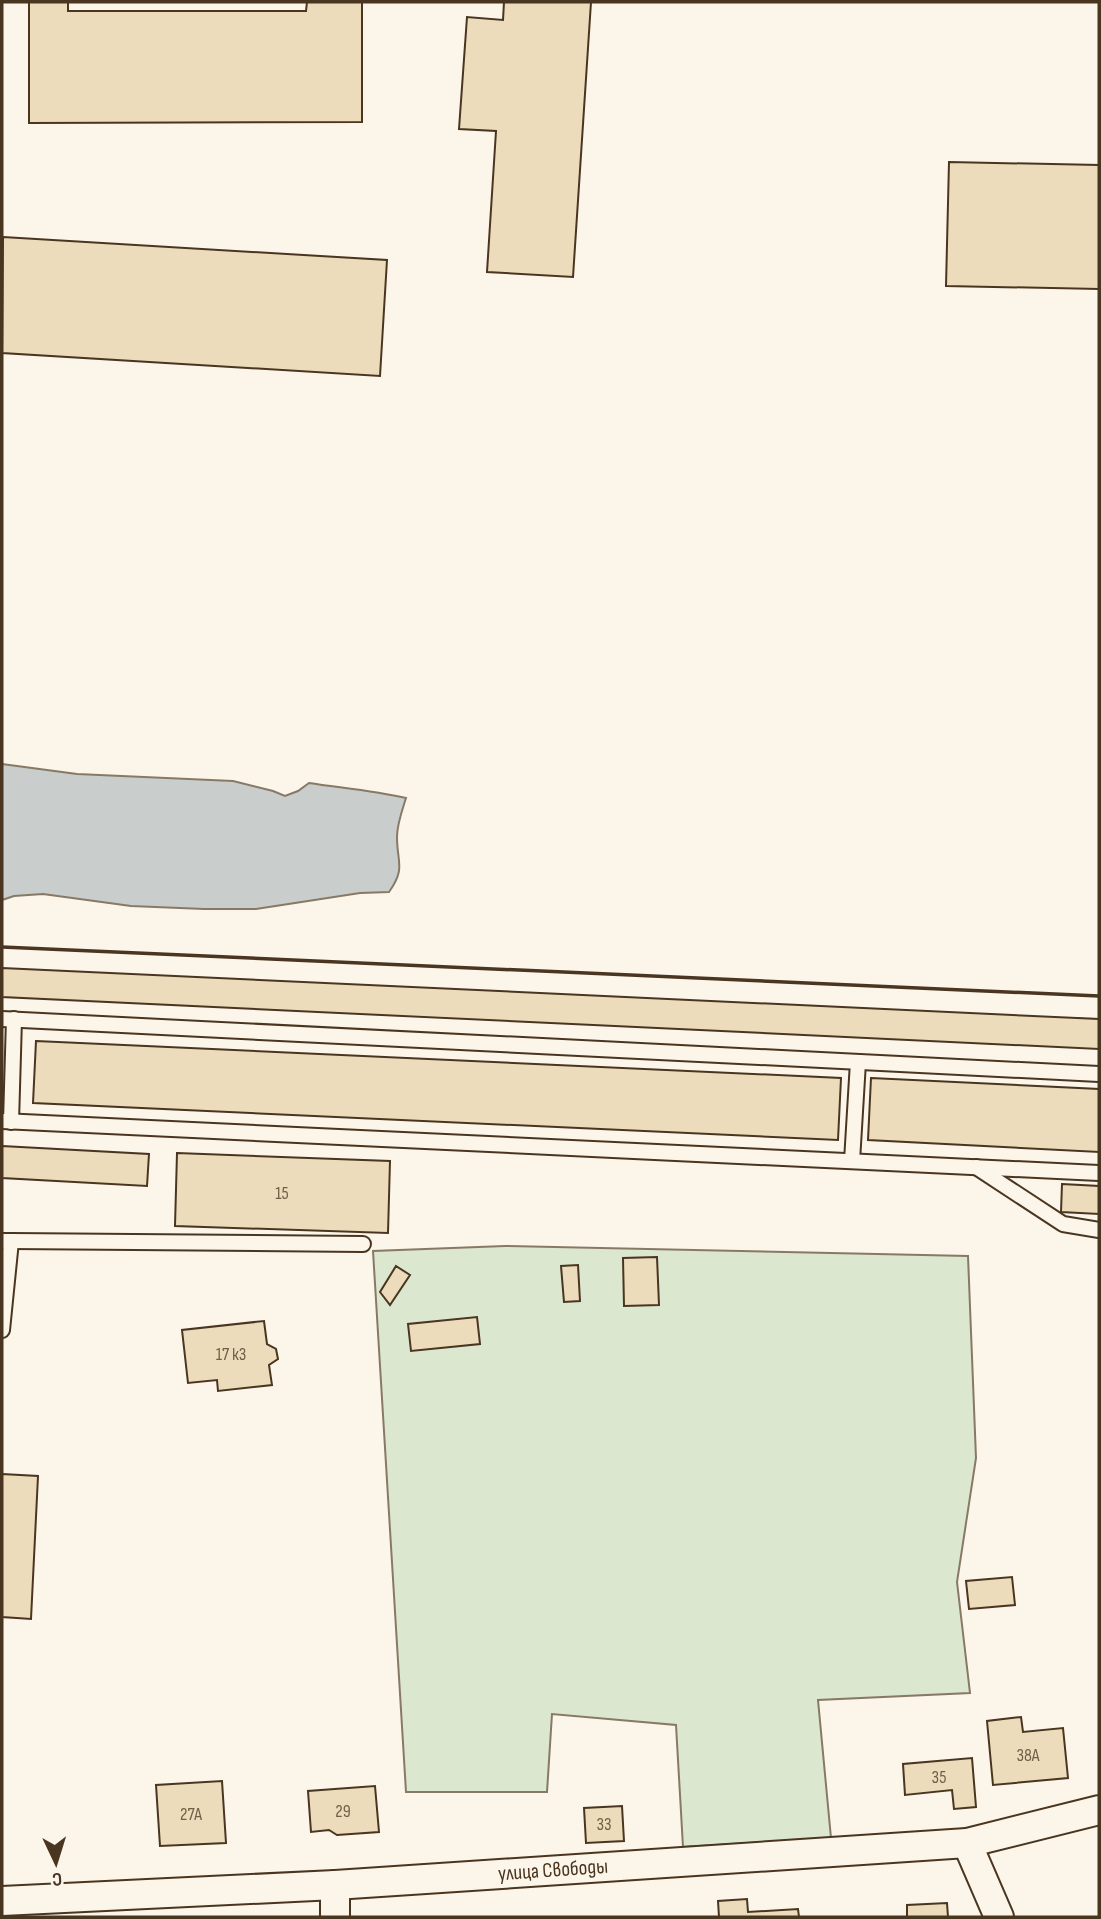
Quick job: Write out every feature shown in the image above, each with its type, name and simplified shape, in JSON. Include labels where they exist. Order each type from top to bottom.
[{"type":"street","name":"улица Свободы","points":[[2,1901],[335,1885],[967,1843],[1099,1810]]},
{"type":"street","points":[[967,1843],[999,1917]]},
{"type":"street","points":[[335,1885],[335,1917]]},
{"type":"lane","points":[[1099,1074],[8,1019],[6,1122],[1099,1173]]},
{"type":"lane","points":[[852,1161],[858,1062]]},
{"type":"lane","points":[[974,1167],[1063,1224],[1099,1230]]},
{"type":"lane","points":[[2,1330],[7,1241],[363,1244]]},
{"type":"green space","points":[[505,1246],[968,1256],[976,1458],[957,1582],[970,1693],[818,1700],[831,1838],[683,1847],[676,1725],[552,1714],[547,1792],[406,1792],[373,1251]]},
{"type":"shaded area","points":[[2,764],[77,774],[233,781],[285,796],[309,783],[406,798],[397,832],[399,871],[389,892],[360,893],[256,909],[131,906],[43,894],[14,896],[2,900]]},
{"type":"building","points":[[29,2],[68,2],[68,11],[306,11],[307,2],[362,2],[362,122],[29,123]]},
{"type":"building","points":[[504,2],[591,2],[573,277],[487,272],[496,131],[459,129],[467,17],[503,20]]},
{"type":"building","points":[[949,162],[1099,165],[1099,289],[946,286]]},
{"type":"building","points":[[3,237],[387,260],[380,376],[2,353]]},
{"type":"building","points":[[2,968],[1099,1019],[1099,1049],[2,997]]},
{"type":"building","points":[[36,1041],[841,1078],[838,1140],[33,1103]]},
{"type":"building","points":[[871,1078],[1099,1089],[1099,1152],[868,1140]]},
{"type":"building","points":[[2,1146],[149,1154],[147,1186],[2,1178]]},
{"type":"building","points":[[177,1153],[390,1161],[388,1233],[175,1226]]},
{"type":"building","points":[[1062,1184],[1099,1186],[1099,1214],[1061,1212]]},
{"type":"building","points":[[657,1257],[659,1305],[624,1306],[623,1258]]},
{"type":"building","points":[[578,1265],[580,1301],[564,1302],[561,1266]]},
{"type":"building","points":[[396,1266],[410,1275],[390,1305],[380,1292]]},
{"type":"building","points":[[477,1317],[480,1344],[411,1351],[408,1324]]},
{"type":"building","points":[[264,1321],[267,1344],[276,1349],[278,1359],[269,1365],[272,1385],[218,1391],[217,1380],[188,1383],[182,1330]]},
{"type":"building","points":[[2,1474],[38,1476],[31,1619],[2,1617]]},
{"type":"building","points":[[1012,1577],[1015,1605],[969,1609],[966,1581]]},
{"type":"building","points":[[1021,1717],[1023,1732],[1063,1728],[1068,1778],[993,1785],[987,1721]]},
{"type":"building","points":[[972,1758],[976,1807],[954,1809],[952,1790],[905,1795],[903,1764]]},
{"type":"building","points":[[222,1781],[226,1843],[160,1846],[156,1785]]},
{"type":"building","points":[[375,1786],[379,1832],[337,1835],[329,1830],[311,1832],[308,1791]]},
{"type":"building","points":[[622,1806],[624,1841],[586,1843],[584,1808]]},
{"type":"building","points":[[747,1899],[748,1912],[798,1909],[799,1917],[719,1917],[718,1901]]},
{"type":"building","points":[[947,1903],[948,1917],[907,1917],[907,1905]]},
{"type":"wall","points":[[2,947],[1099,996]]}]
